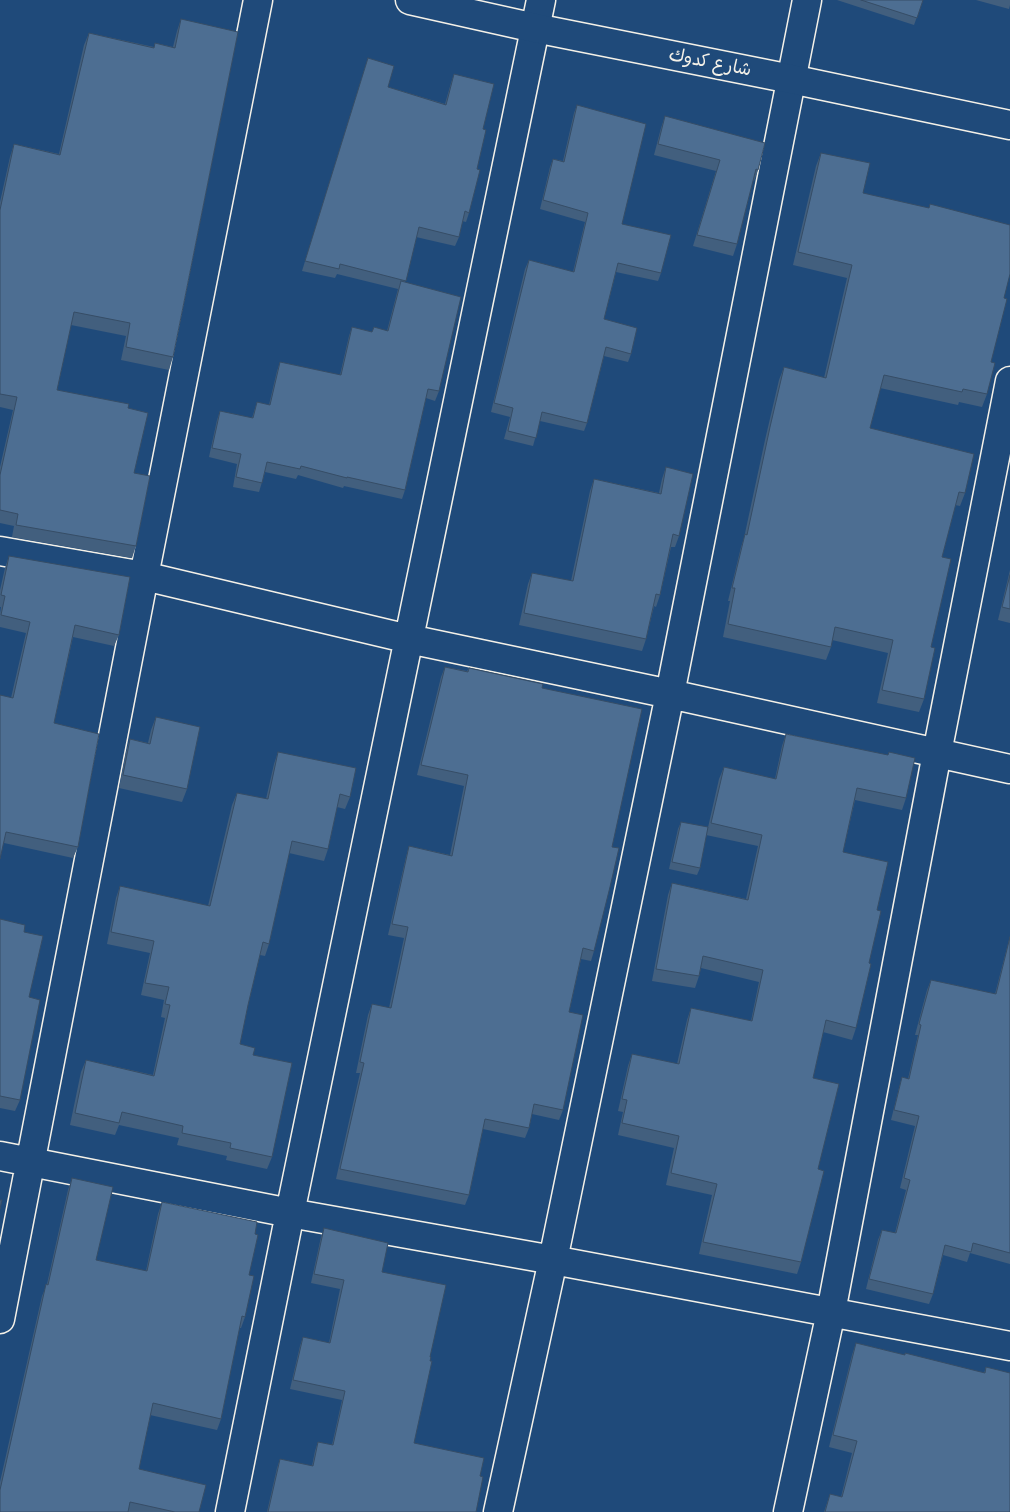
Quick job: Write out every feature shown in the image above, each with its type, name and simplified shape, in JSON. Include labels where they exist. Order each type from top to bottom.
[{"type":"street","points":[[0,1319],[258,0]]},
{"type":"street","name":"شارع كدوك","points":[[410,0],[535,28],[791,78],[1010,125]]},
{"type":"street","points":[[230,1512],[541,0]]},
{"type":"street","points":[[498,1512],[553,1260],[670,694],[807,0]]},
{"type":"street","points":[[788,1512],[831,1312],[1010,381]]},
{"type":"street","points":[[0,551],[144,576],[409,639],[1010,769]]},
{"type":"street","points":[[0,1156],[31,1164],[290,1214],[553,1260],[1010,1346]]},
{"type":"building","points":[[861,0],[923,0],[917,18]]},
{"type":"building","points":[[181,19],[238,32],[173,357],[126,347],[130,323],[74,312],[57,390],[129,404],[128,408],[148,413],[134,473],[150,476],[136,546],[16,525],[18,514],[0,510],[0,475],[17,397],[0,394],[0,210],[14,144],[60,155],[89,33],[154,48],[155,43],[175,48]]},
{"type":"building","points":[[368,58],[394,66],[388,87],[446,105],[454,74],[494,84],[483,129],[486,130],[477,169],[480,170],[469,213],[465,211],[459,237],[419,227],[406,281],[340,264],[339,269],[305,261]]},
{"type":"building","points":[[577,105],[646,124],[622,224],[671,235],[661,273],[618,263],[604,319],[637,328],[631,354],[606,347],[587,423],[542,412],[536,438],[508,431],[513,408],[494,403],[529,260],[574,272],[588,213],[543,200],[553,159],[564,162]]},
{"type":"building","points":[[665,116],[765,143],[758,170],[756,169],[737,244],[697,235],[720,160],[658,144]]},
{"type":"building","points":[[821,153],[870,163],[863,193],[929,208],[930,204],[1010,225],[1010,274],[1004,298],[1007,299],[991,362],[995,363],[987,394],[963,389],[962,392],[884,375],[870,428],[974,454],[965,493],[959,492],[942,557],[951,559],[931,647],[935,648],[924,699],[882,690],[893,640],[835,627],[831,647],[728,624],[735,588],[732,588],[745,534],[747,535],[784,367],[826,378],[852,265],[798,252]]},
{"type":"building","points":[[401,281],[461,297],[439,391],[428,389],[405,490],[301,466],[300,469],[267,462],[262,483],[236,477],[241,454],[212,448],[220,411],[253,418],[257,402],[270,405],[280,362],[341,375],[352,327],[372,332],[374,327],[388,331]]},
{"type":"building","points":[[666,467],[693,474],[679,536],[673,534],[660,595],[656,594],[646,639],[524,613],[532,573],[573,581],[594,479],[661,494]]},
{"type":"building","points":[[9,556],[130,577],[119,635],[75,625],[54,723],[99,734],[78,847],[6,832],[0,859],[0,695],[13,698],[30,622],[1,615],[5,596],[1,595]]},
{"type":"building","points":[[1010,575],[1010,609],[1002,607]]},
{"type":"building","points":[[445,667],[468,672],[469,668],[543,684],[542,688],[642,709],[612,847],[619,848],[610,887],[594,951],[583,948],[569,1012],[583,1015],[563,1110],[534,1104],[529,1128],[485,1119],[469,1195],[340,1169],[364,1063],[360,1062],[372,1004],[391,1008],[408,927],[392,924],[409,846],[452,856],[468,775],[421,765]]},
{"type":"building","points":[[156,717],[200,727],[187,789],[123,775],[130,739],[150,744]]},
{"type":"building","points":[[786,734],[888,755],[889,752],[915,758],[906,798],[857,788],[843,852],[888,862],[877,910],[881,911],[869,963],[871,964],[856,1028],[826,1020],[813,1078],[839,1084],[818,1169],[824,1171],[801,1262],[703,1242],[717,1184],[671,1173],[679,1136],[622,1123],[627,1100],[622,1099],[632,1054],[679,1064],[691,1008],[752,1021],[763,970],[703,956],[699,976],[656,969],[672,883],[748,900],[762,835],[711,823],[724,767],[776,779]]},
{"type":"building","points":[[278,752],[356,768],[350,797],[340,794],[328,849],[292,841],[269,944],[263,942],[248,1005],[240,1044],[255,1048],[253,1055],[292,1063],[272,1157],[230,1148],[231,1143],[182,1133],[183,1126],[122,1112],[119,1123],[75,1113],[86,1060],[154,1076],[170,1005],[165,1004],[169,987],[145,983],[154,941],[111,932],[120,886],[210,906],[237,793],[268,799]]},
{"type":"building","points":[[681,822],[708,827],[700,868],[672,862]]},
{"type":"building","points":[[0,919],[25,925],[24,932],[43,936],[29,997],[40,1000],[20,1100],[0,1096]]},
{"type":"building","points":[[1010,937],[1010,1253],[973,1243],[971,1252],[945,1245],[933,1294],[869,1279],[882,1230],[896,1233],[910,1180],[904,1178],[919,1116],[894,1110],[902,1077],[909,1079],[921,1025],[919,1024],[931,980],[996,994]]},
{"type":"building","points":[[72,1178],[113,1187],[96,1260],[147,1271],[162,1202],[257,1222],[255,1234],[258,1235],[249,1275],[254,1276],[245,1317],[242,1316],[221,1419],[153,1403],[139,1469],[206,1485],[199,1512],[175,1512],[130,1502],[128,1512],[0,1512],[0,1490]]},
{"type":"building","points":[[324,1228],[388,1243],[382,1272],[446,1285],[414,1443],[484,1458],[480,1476],[483,1477],[476,1512],[268,1512],[280,1459],[313,1466],[318,1442],[333,1445],[345,1391],[293,1380],[303,1337],[330,1343],[344,1280],[314,1274]]},
{"type":"building","points":[[856,1343],[985,1373],[986,1367],[1010,1373],[1010,1512],[825,1512],[830,1494],[842,1497],[857,1441],[833,1435]]}]
